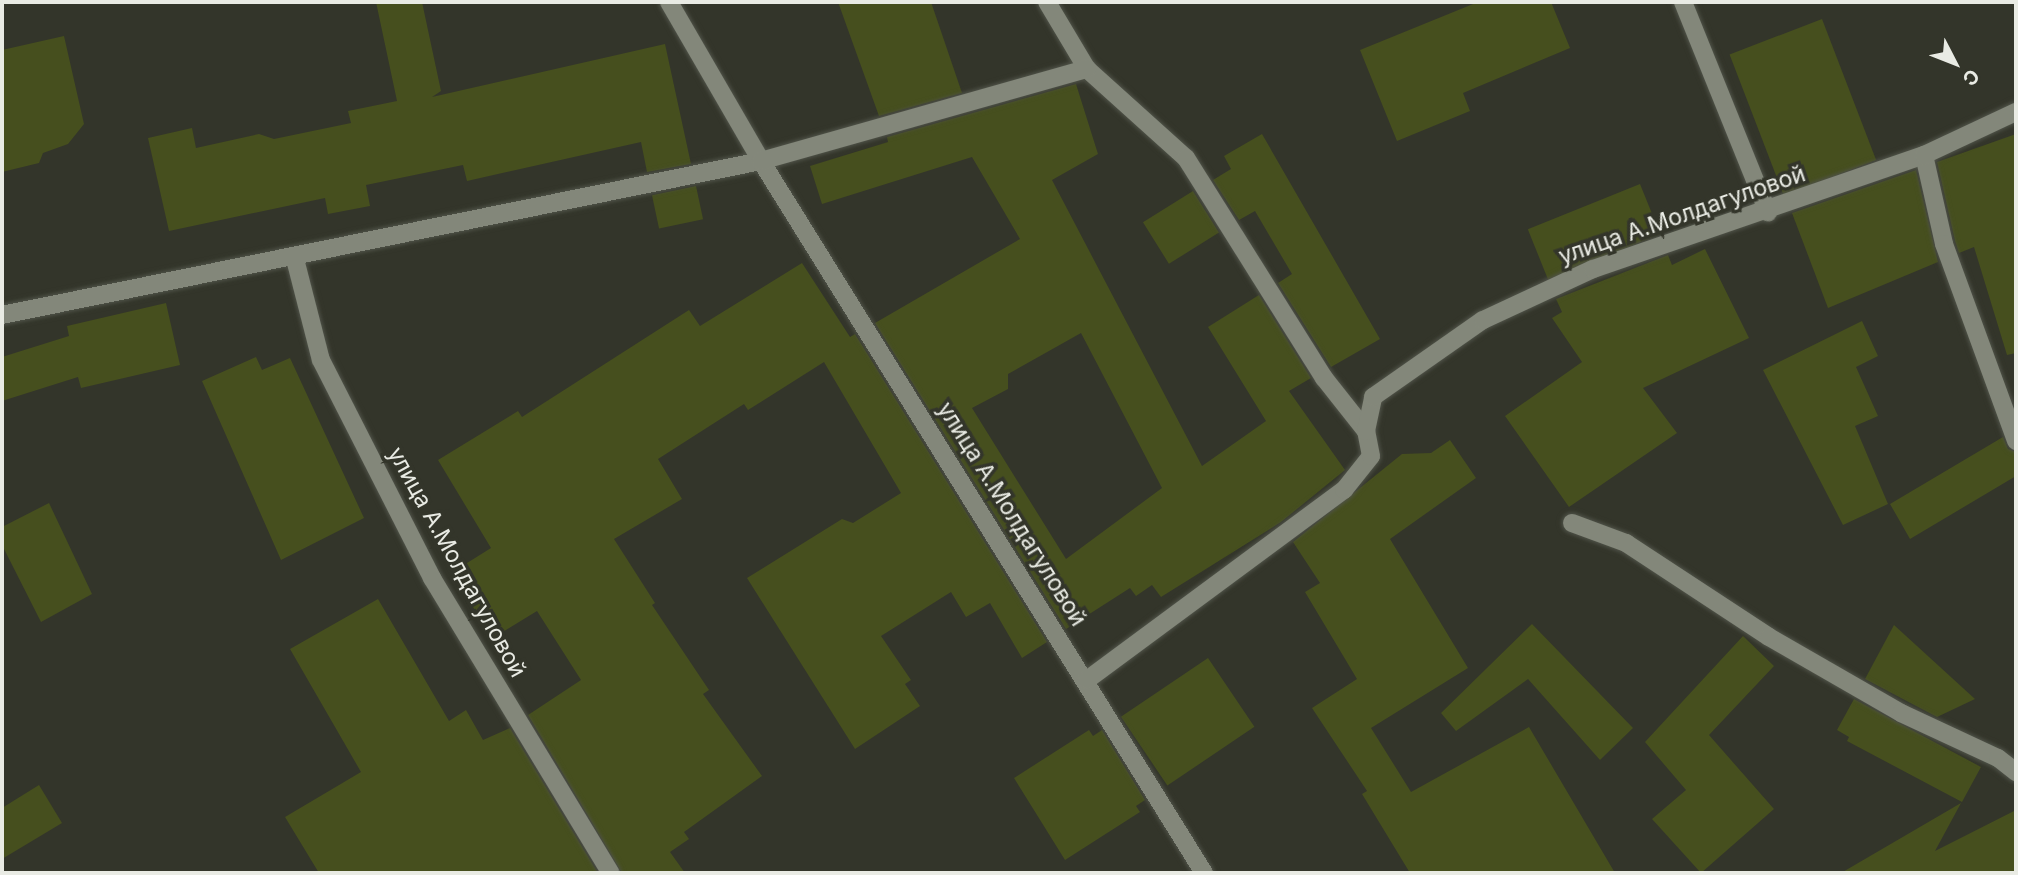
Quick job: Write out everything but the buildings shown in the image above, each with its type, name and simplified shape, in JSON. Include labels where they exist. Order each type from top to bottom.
[{"type":"street","name":"улица А.Молдагуловой","points":[[669,2],[761,161],[1087,680],[1204,873]]},
{"type":"street","points":[[1047,2],[1087,69],[1186,158],[1324,378],[1366,431]]},
{"type":"street","points":[[1683,2],[1768,212]]},
{"type":"street","points":[[2,315],[295,259],[761,161],[1087,69]]},
{"type":"street","name":"улица А.Молдагуловой","points":[[1087,680],[1344,490],[1371,456],[1366,431],[1373,397],[1398,375],[1483,320],[1593,269],[1768,212],[1924,155],[2016,112]]},
{"type":"street","points":[[1924,155],[1944,244],[2016,442]]},
{"type":"street","name":"улица А.Молдагуловой","points":[[295,259],[321,360],[426,565],[611,873]]},
{"type":"street","points":[[1573,523],[1626,543],[1769,637],[1900,713],[1998,758],[2016,772]]}]
